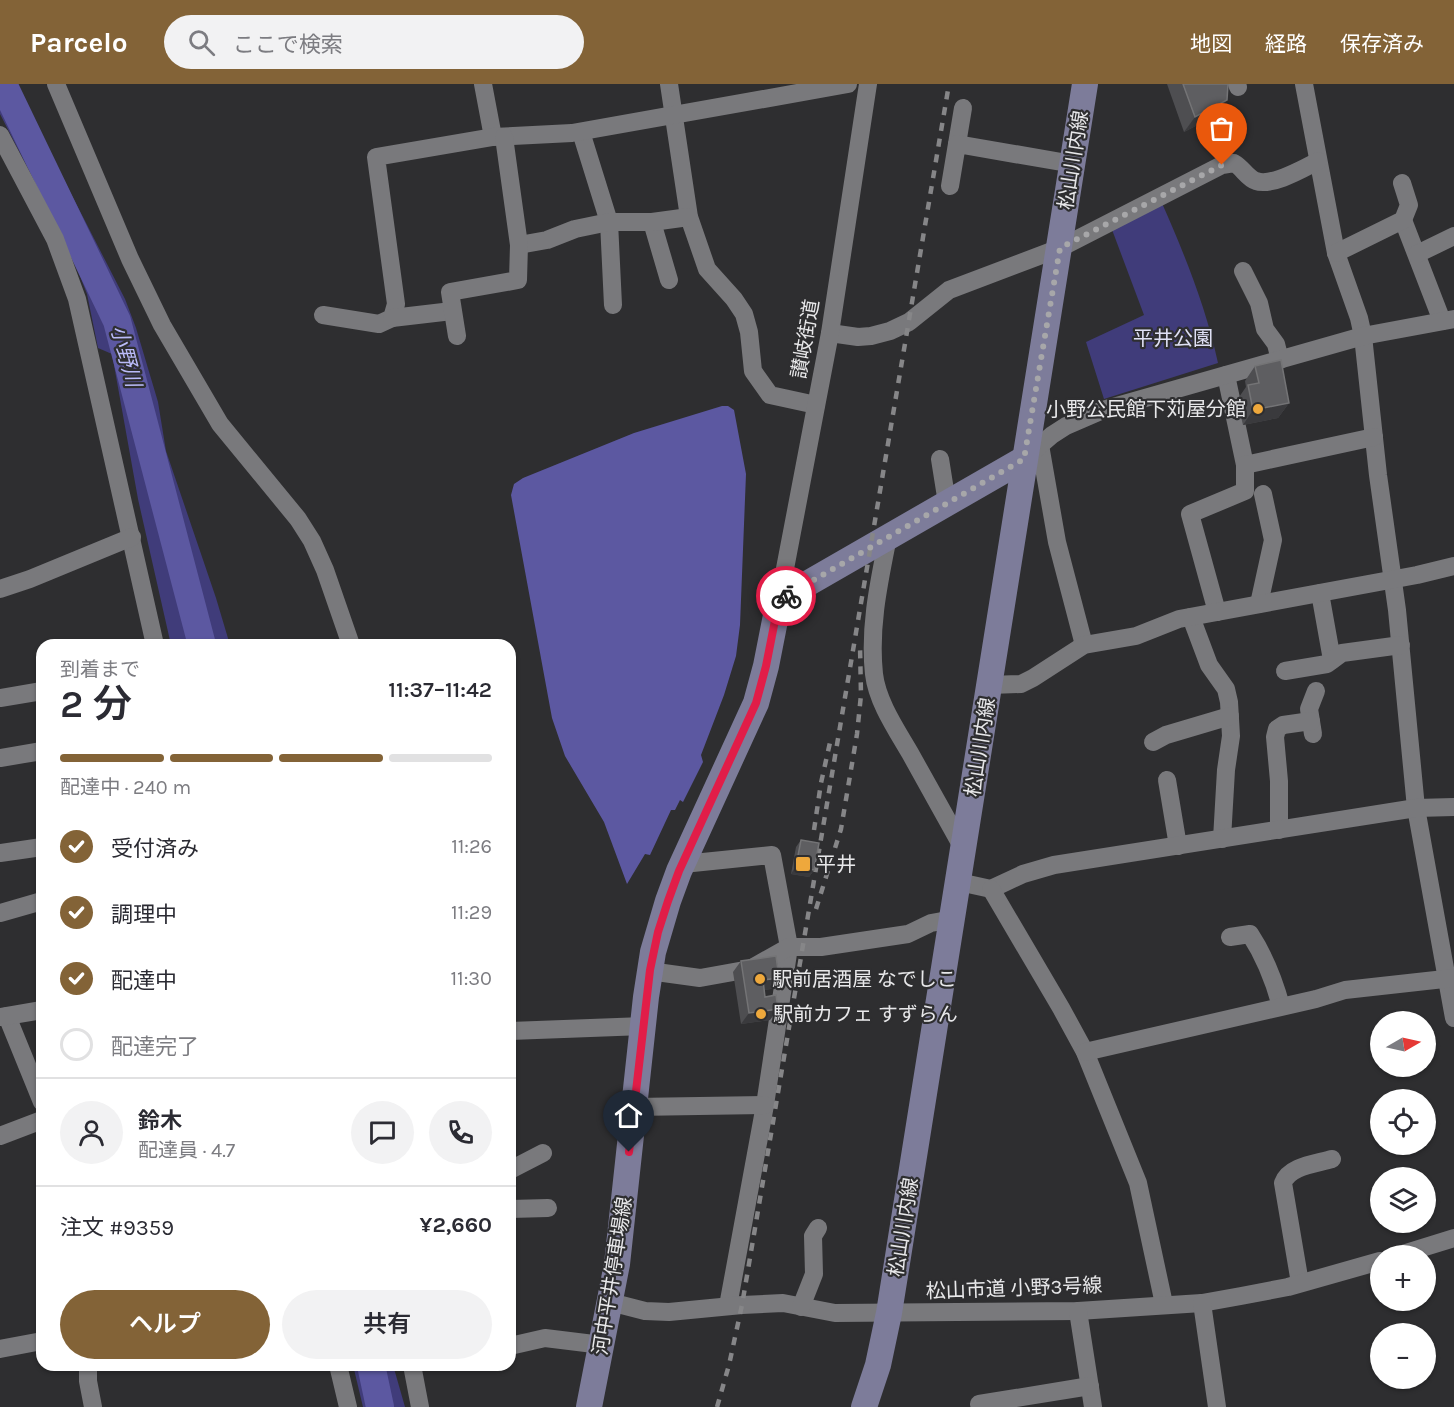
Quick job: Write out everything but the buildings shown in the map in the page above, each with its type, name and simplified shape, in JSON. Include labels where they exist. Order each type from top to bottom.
[{"type":"main road","name":"松山川内線","points":[[864,1407],[878,1365],[889,1313],[990,685],[1032,452],[1085,84]]},
{"type":"main road","points":[[779,600],[1032,452]]},
{"type":"main road","name":"河中平井停車場線","points":[[589,1407],[603,1345],[617,1264],[650,970],[668,901],[756,703],[779,600]]},
{"type":"street","points":[[56,84],[130,259],[162,325],[220,424],[298,519],[312,541],[325,570],[349,639]]},
{"type":"street","points":[[457,336],[450,292],[518,280],[519,245],[499,137],[483,84]]},
{"type":"street","points":[[669,84],[689,218],[707,269],[734,299],[744,314],[749,332],[753,371],[770,395],[816,405]]},
{"type":"street","points":[[392,318],[396,304],[376,157],[499,137],[581,132],[848,84]]},
{"type":"street","name":"讃岐街道","points":[[779,600],[830,333],[868,84]]},
{"type":"street","points":[[1304,84],[1336,253],[1363,336],[1401,645],[1416,808],[1450,979],[1454,1018]]},
{"type":"street","points":[[950,186],[963,108]]},
{"type":"street","points":[[581,132],[609,222],[613,305]]},
{"type":"street","points":[[0,135],[55,239],[77,299],[154,639]]},
{"type":"street","points":[[957,144],[1072,164]]},
{"type":"street","points":[[830,333],[858,337],[890,331],[909,322],[949,290],[1060,248],[1222,165],[1234,164],[1257,182],[1268,182],[1318,161]]},
{"type":"street","points":[[1336,253],[1403,220],[1409,205],[1402,183]]},
{"type":"street","points":[[519,245],[547,240],[575,229],[609,222],[652,222],[689,218]]},
{"type":"street","points":[[1084,645],[1032,452],[1066,426],[1103,410],[1363,336],[1448,320],[1403,220]]},
{"type":"street","points":[[652,222],[669,280]]},
{"type":"street","points":[[1417,254],[1454,236]]},
{"type":"street","points":[[1241,281],[1259,303],[1265,329],[1276,344],[1280,360]]},
{"type":"street","points":[[323,315],[379,324],[392,318],[452,311]]},
{"type":"street","points":[[1217,612],[1190,514],[1245,491],[1245,465],[1226,375]]},
{"type":"street","points":[[1245,465],[1374,437]]},
{"type":"street","points":[[940,459],[947,503]]},
{"type":"street","points":[[1259,604],[1273,540],[1263,494]]},
{"type":"street","points":[[0,589],[132,537]]},
{"type":"street","points":[[888,537],[874,609],[872,643],[874,676],[882,700],[896,728],[964,850]]},
{"type":"street","points":[[990,685],[1021,684],[1084,645],[1136,636],[1179,619],[1454,566]]},
{"type":"street","points":[[1320,593],[1332,660]]},
{"type":"street","points":[[1191,617],[1209,664],[1226,689],[1230,716],[1232,736],[1226,770],[1222,839]]},
{"type":"street","points":[[1285,671],[1327,664],[1342,653],[1401,645]]},
{"type":"street","points":[[1279,830],[1279,781],[1275,737],[1277,729],[1283,725],[1312,728],[1309,709],[1316,691]]},
{"type":"street","points":[[0,699],[36,692]]},
{"type":"street","points":[[1153,742],[1166,735],[1230,716]]},
{"type":"street","points":[[0,758],[36,752]]},
{"type":"street","points":[[1167,780],[1178,846]]},
{"type":"street","points":[[959,882],[991,889],[1023,874],[1054,865],[1416,808],[1454,807]]},
{"type":"street","points":[[0,853],[36,848]]},
{"type":"street","points":[[683,864],[772,855],[789,947],[765,1105],[729,1306]]},
{"type":"street","points":[[991,889],[1085,1052],[1138,1183],[1164,1304]]},
{"type":"street","points":[[0,913],[36,903]]},
{"type":"street","points":[[650,970],[700,978],[750,969],[789,947],[820,947],[908,934],[931,923],[953,919]]},
{"type":"street","points":[[1230,937],[1250,934],[1263,954],[1275,983],[1281,1006]]},
{"type":"street","points":[[1085,1052],[1345,990],[1450,979]]},
{"type":"street","points":[[36,1011],[3,1016],[36,1089]]},
{"type":"street","points":[[516,1031],[644,1026]]},
{"type":"street","points":[[634,1107],[765,1105]]},
{"type":"street","points":[[0,1136],[36,1122]]},
{"type":"street","points":[[516,1167],[543,1153]]},
{"type":"street","points":[[1300,1283],[1283,1184],[1286,1176],[1292,1171],[1332,1159]]},
{"type":"street","points":[[516,1209],[549,1208]]},
{"type":"street","points":[[801,1307],[814,1274],[813,1236],[818,1228]]},
{"type":"street","points":[[1431,1245],[1454,1238]]},
{"type":"street","name":"松山市道 小野3号線","points":[[610,1302],[645,1311],[669,1312],[783,1303],[835,1313],[1078,1311],[1202,1303],[1300,1283],[1370,1263]]},
{"type":"street","points":[[1202,1303],[1217,1407]]},
{"type":"street","points":[[1078,1311],[1093,1407]]},
{"type":"street","points":[[516,1345],[545,1338],[603,1345]]},
{"type":"street","points":[[0,1349],[36,1342]]},
{"type":"street","points":[[88,1371],[93,1407]]},
{"type":"street","points":[[339,1371],[347,1407]]},
{"type":"street","points":[[413,1371],[420,1407]]},
{"type":"street","points":[[979,1404],[1020,1390],[1090,1386]]},
{"type":"green space","points":[[0,84],[9,84],[41,135],[125,299],[158,402],[166,451],[228,639],[170,639],[138,499],[112,354],[98,348],[87,294],[69,248],[0,114]]},
{"type":"green space","name":"平井公園","points":[[1161,201],[1194,280],[1218,363],[1104,399],[1086,342],[1144,315],[1111,227]]},
{"type":"green space","points":[[354,1371],[395,1371],[405,1407],[363,1407]]},
{"type":"shaded area","points":[[728,406],[734,410],[746,474],[740,625],[736,656],[701,755],[703,762],[683,802],[680,800],[675,810],[671,810],[650,855],[645,854],[627,884],[604,822],[565,756],[552,718],[511,495],[514,484],[523,478],[634,433]]},
{"type":"waterway","name":"小野川","points":[[3,84],[117,321],[200,639]]},
{"type":"waterway","name":"小野川","points":[[372,1371],[380,1407]]},
{"type":"railway","points":[[717,1407],[742,1305],[949,84]]},
{"type":"railway","points":[[816,909],[841,829],[857,734],[861,695],[860,645]]},
{"type":"railway","points":[[814,830],[831,738]]},
{"type":"way so far","points":[[786,596],[1024,459],[1060,248],[1222,165]]},
{"type":"place","name":"小野公民館下苅屋分館","points":[[1258,409]]},
{"type":"place","name":"平井","points":[[803,864]]},
{"type":"place","name":"駅前居酒屋 なでしこ","points":[[760,979]]},
{"type":"place","name":"駅前カフェ すずらん","points":[[761,1014]]},
{"type":"route","points":[[629,1152],[650,970],[658,932],[679,871],[756,703],[779,600],[786,596]]}]
